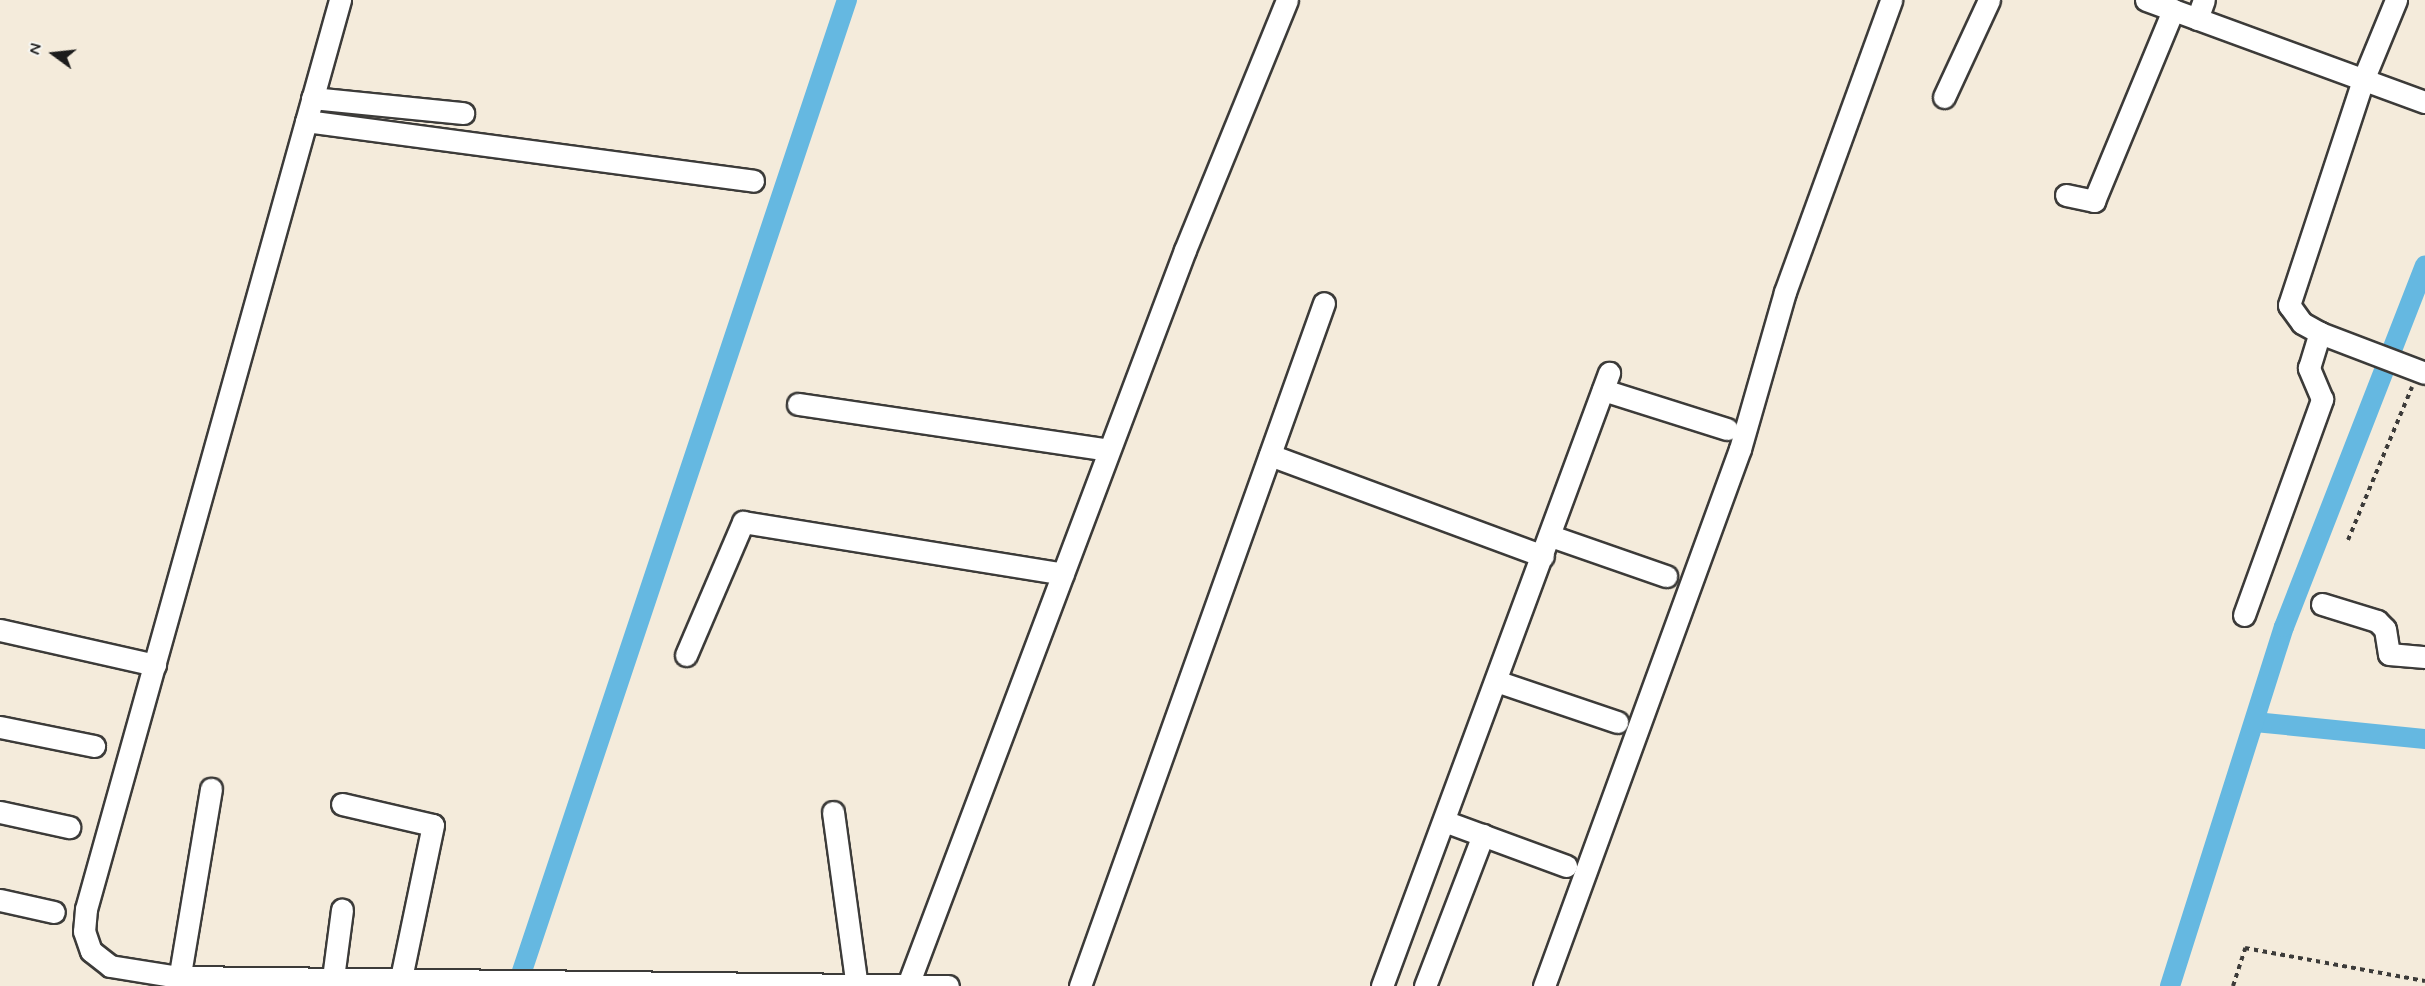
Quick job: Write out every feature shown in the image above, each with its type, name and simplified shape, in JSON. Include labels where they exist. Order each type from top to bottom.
[{"type":"street","points":[[340,0],[155,665],[84,931],[91,951],[110,966],[179,981],[401,978],[428,982],[486,978],[790,983],[856,981],[948,986]]},
{"type":"street","points":[[912,984],[1108,450],[1287,0]]},
{"type":"street","points":[[1544,986],[1740,449],[1785,292],[1891,0]]},
{"type":"street","points":[[1944,97],[1989,0]]},
{"type":"street","points":[[2146,0],[2174,10],[2200,10],[2363,80],[2425,102]]},
{"type":"street","points":[[2396,0],[2363,80],[2290,291],[2293,314],[2320,333],[2422,376]]},
{"type":"street","points":[[2066,195],[2094,201],[2174,10]]},
{"type":"street","points":[[312,98],[463,113]]},
{"type":"street","points":[[306,121],[753,181]]},
{"type":"street","points":[[1080,986],[1324,303]]},
{"type":"street","points":[[2244,615],[2322,399],[2309,368],[2320,333]]},
{"type":"street","points":[[1382,986],[1547,546],[1606,381],[1727,429]]},
{"type":"street","points":[[798,404],[1108,450]]},
{"type":"street","points":[[1270,454],[1547,546],[1666,576]]},
{"type":"street","points":[[686,655],[743,522],[1063,574]]},
{"type":"street","points":[[2322,604],[2377,621],[2385,629],[2389,654],[2425,657]]},
{"type":"street","points":[[0,630],[155,665]]},
{"type":"street","points":[[1496,681],[1617,722]]},
{"type":"street","points":[[0,727],[93,746]]},
{"type":"street","points":[[179,981],[211,789]]},
{"type":"street","points":[[342,804],[433,825],[401,978]]},
{"type":"street","points":[[0,812],[69,826]]},
{"type":"street","points":[[833,812],[856,981]]},
{"type":"street","points":[[1444,821],[1566,866]]},
{"type":"street","points":[[1425,986],[1483,835]]},
{"type":"street","points":[[0,900],[54,912]]},
{"type":"street","points":[[339,980],[342,910]]},
{"type":"path","points":[[2348,540],[2407,391],[2422,376]]},
{"type":"path","points":[[2233,986],[2246,948],[2425,981]]},
{"type":"waterway","points":[[517,986],[847,0]]},
{"type":"waterway","points":[[2170,986],[2284,627],[2425,265]]},
{"type":"waterway","points":[[2255,722],[2425,739]]}]
